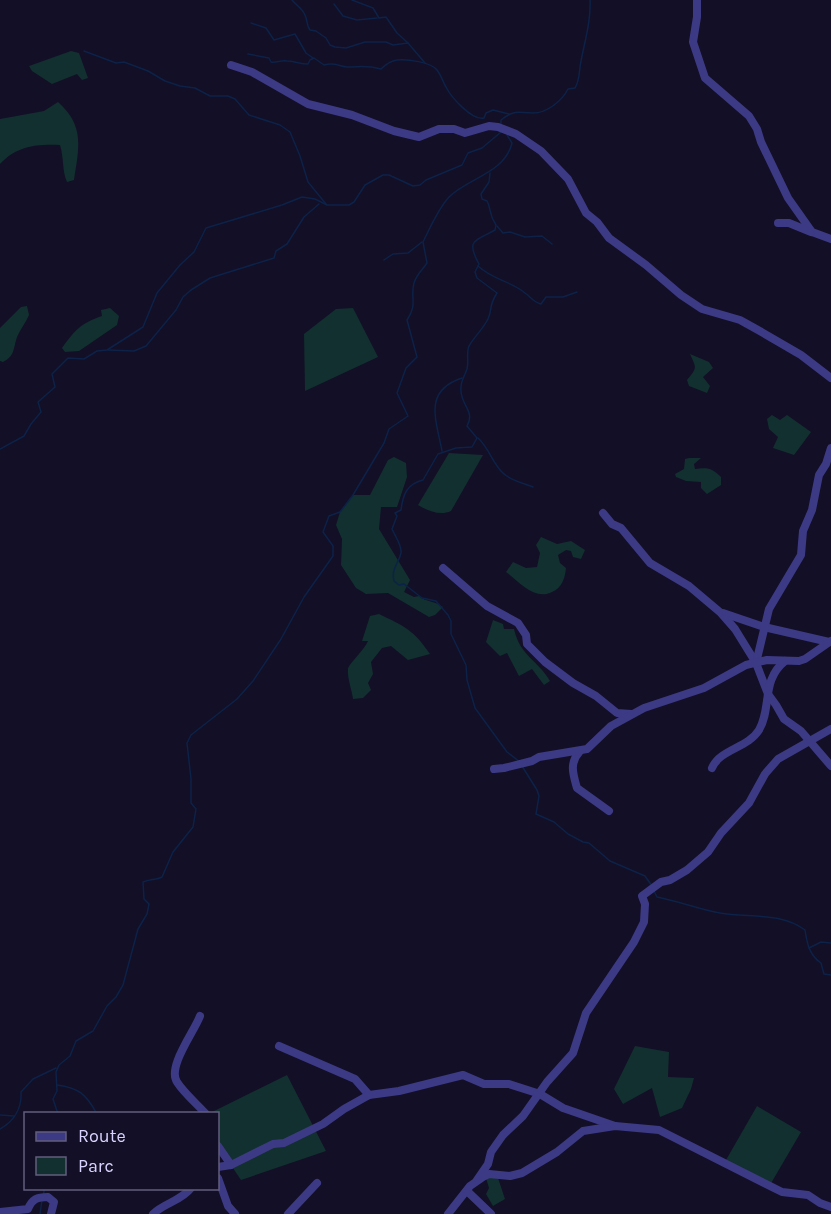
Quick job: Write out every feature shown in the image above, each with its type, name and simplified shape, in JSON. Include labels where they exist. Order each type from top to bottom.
[{"type":"street","points":[[697,0],[693,42],[705,78],[748,116],[788,198],[812,232]]},
{"type":"street","points":[[231,65],[252,72],[308,104],[352,115],[394,131],[419,137],[439,129],[454,129],[465,133],[489,126],[516,134],[541,151],[568,179],[586,213],[597,222],[609,238],[681,295],[702,309],[740,320],[801,355],[831,378]]},
{"type":"street","points":[[778,223],[789,223],[831,239]]},
{"type":"street","points":[[756,663],[774,597],[801,555],[803,531],[812,510],[819,475],[826,464],[831,448]]},
{"type":"street","points":[[603,513],[612,524],[621,528],[650,563],[689,586],[721,613],[735,629],[756,663],[768,694],[784,719],[801,731],[831,766]]},
{"type":"street","points":[[443,568],[487,606],[518,623],[526,635],[526,644],[545,662],[617,713],[632,714]]},
{"type":"street","points":[[721,613],[764,627],[830,641]]},
{"type":"street","points":[[494,768],[587,749],[611,726],[632,714],[704,688],[735,671],[756,663],[767,660],[805,659],[830,641]]},
{"type":"street","points":[[712,768],[715,762],[747,743],[757,733],[769,684],[784,661]]},
{"type":"street","points":[[448,1214],[477,1180],[488,1164],[491,1152],[503,1135],[523,1116],[546,1082],[573,1053],[586,1013],[634,942],[644,922],[645,904],[642,896],[661,882],[670,880],[698,862],[708,852],[721,833],[749,803],[770,767],[789,752],[831,729]]},
{"type":"street","points":[[580,751],[572,767],[577,788],[609,811]]},
{"type":"street","points":[[200,1017],[174,1071],[176,1080],[205,1112]]},
{"type":"street","points":[[279,1046],[355,1079],[369,1095]]},
{"type":"street","points":[[219,1167],[231,1165],[273,1144],[284,1143],[369,1095],[399,1091],[463,1074],[484,1084],[509,1084],[540,1094],[563,1108],[615,1126],[659,1130],[782,1192],[813,1197],[820,1203],[831,1207]]},
{"type":"street","points":[[477,1180],[489,1174],[510,1176],[522,1173],[557,1152],[583,1131],[615,1126]]},
{"type":"street","points":[[219,1147],[231,1165]]},
{"type":"street","points":[[219,1181],[228,1206],[235,1214]]},
{"type":"street","points":[[288,1214],[317,1183]]},
{"type":"street","points":[[153,1214],[161,1206],[187,1194],[190,1190]]},
{"type":"street","points":[[467,1191],[490,1214]]},
{"type":"street","points":[[0,1212],[31,1210],[35,1199],[48,1197],[54,1202],[51,1214]]},
{"type":"green space","points":[[71,51],[79,53],[88,78],[82,80],[77,74],[52,84],[32,71],[29,66]]},
{"type":"green space","points":[[58,102],[73,120],[78,138],[74,180],[67,182],[60,145],[27,147],[13,153],[0,164],[0,119],[44,111]]},
{"type":"green space","points":[[27,306],[29,315],[17,337],[12,355],[3,362],[0,361],[0,328],[21,307]]},
{"type":"green space","points":[[110,308],[119,316],[117,325],[79,351],[65,352],[62,348],[75,332],[89,321],[102,316],[101,310]]},
{"type":"green space","points":[[353,308],[378,357],[305,391],[304,334],[336,309]]},
{"type":"green space","points":[[690,354],[709,362],[713,368],[703,377],[710,386],[707,393],[689,386],[687,380],[695,367]]},
{"type":"green space","points":[[772,415],[780,420],[787,415],[811,432],[794,455],[773,448],[778,437],[769,429],[767,419]]},
{"type":"green space","points":[[449,453],[483,455],[451,511],[434,512],[418,505]]},
{"type":"green space","points":[[394,457],[406,463],[407,477],[397,507],[381,507],[379,529],[410,580],[404,592],[443,607],[435,615],[429,617],[388,593],[366,594],[356,588],[341,565],[342,539],[336,525],[340,512],[353,495],[370,495],[388,460]]},
{"type":"green space","points":[[701,458],[694,464],[695,469],[712,470],[721,477],[721,485],[707,494],[701,488],[701,482],[686,481],[676,477],[675,474],[684,469],[685,459]]},
{"type":"green space","points":[[541,537],[557,544],[571,541],[585,550],[581,559],[573,557],[571,551],[566,550],[558,555],[560,563],[566,568],[564,579],[558,588],[546,594],[533,592],[506,572],[513,562],[526,568],[537,567],[540,553],[536,545]]},
{"type":"green space","points":[[379,614],[408,630],[419,639],[430,654],[408,660],[391,646],[382,648],[371,662],[373,674],[368,683],[371,690],[363,698],[353,699],[348,669],[368,641],[362,641],[370,616]]},
{"type":"green space","points":[[493,620],[503,624],[504,629],[514,629],[520,645],[550,681],[544,685],[532,669],[519,676],[507,653],[500,656],[486,642]]},
{"type":"green space","points":[[635,1046],[669,1052],[668,1077],[694,1078],[682,1108],[660,1117],[652,1088],[623,1104],[614,1089]]},
{"type":"green space","points":[[287,1075],[326,1151],[241,1180],[219,1147],[219,1112],[212,1112]]},
{"type":"green space","points":[[757,1106],[801,1132],[770,1185],[726,1160]]},
{"type":"green space","points":[[486,1178],[498,1178],[505,1199],[493,1206],[486,1194],[489,1188]]},
{"type":"waterway","points":[[292,0],[304,13],[310,30],[326,38],[330,45],[346,48],[365,42],[386,42],[393,45],[408,43],[425,63]]},
{"type":"waterway","points":[[352,0],[373,8],[379,18],[386,17],[397,33],[408,43]]},
{"type":"waterway","points":[[501,126],[501,120],[510,114],[533,113],[549,109],[568,89],[575,88],[579,78],[590,15],[590,0]]},
{"type":"waterway","points":[[334,4],[343,16],[357,20],[377,18]]},
{"type":"waterway","points":[[251,23],[266,28],[274,40],[295,34],[306,53],[313,58]]},
{"type":"waterway","points":[[84,51],[116,63],[124,62],[148,71],[165,81],[195,88],[210,96],[228,96],[235,99],[249,115],[280,125],[290,132],[308,182],[326,204]]},
{"type":"waterway","points":[[248,54],[269,58],[271,62],[308,64],[314,58],[324,65],[381,69],[395,60],[418,62],[434,67],[452,96],[474,116],[484,118],[486,113],[493,110],[509,114]]},
{"type":"waterway","points":[[0,449],[24,436],[41,412],[38,402],[55,387],[52,374],[68,358],[84,359],[97,351],[107,350],[143,327],[157,293],[194,252],[206,228],[302,197],[315,199],[327,205],[349,205],[354,202],[365,185],[383,175],[389,175],[413,186],[420,185],[426,180],[462,165],[468,153],[482,148],[501,132]]},
{"type":"waterway","points":[[57,1112],[53,1099],[57,1091],[56,1072],[59,1065],[70,1056],[76,1041],[93,1031],[107,1006],[123,985],[138,929],[147,914],[149,904],[144,899],[143,882],[162,877],[173,852],[193,827],[196,809],[191,803],[187,743],[191,735],[237,699],[253,681],[281,639],[304,597],[333,556],[333,546],[323,532],[329,516],[340,512],[353,495],[384,443],[389,429],[408,416],[397,393],[406,368],[417,357],[407,320],[412,310],[415,280],[427,263],[423,242],[449,197],[502,161],[512,143],[507,135]]},
{"type":"waterway","points":[[490,173],[489,182],[481,194],[482,199],[487,201],[496,225],[495,230],[478,239],[473,245],[473,250],[479,264],[475,272],[477,278],[497,293],[492,301],[488,319],[469,346],[468,366],[461,387],[462,398],[470,416],[467,426],[477,438],[472,447],[456,448],[438,454],[423,480],[413,484],[407,490],[401,510],[395,513],[397,516],[392,529],[401,550],[393,576],[394,581],[399,585],[404,584],[422,598],[436,601],[448,615],[451,621],[451,634],[466,665],[467,680],[475,708],[507,752],[520,762]]},
{"type":"waterway","points":[[108,350],[134,351],[146,346],[176,310],[183,297],[191,290],[210,278],[274,258],[276,251],[287,244],[304,217],[319,204]]},
{"type":"waterway","points":[[497,226],[503,233],[510,232],[525,237],[542,236],[552,244]]},
{"type":"waterway","points":[[384,260],[393,254],[408,253],[422,242]]},
{"type":"waterway","points":[[478,266],[520,289],[541,304],[546,297],[563,297],[577,292]]},
{"type":"waterway","points":[[442,451],[435,417],[437,398],[442,390],[462,378]]},
{"type":"waterway","points":[[478,438],[506,476],[533,487]]},
{"type":"waterway","points":[[522,766],[539,796],[536,814],[554,822],[568,834],[589,843],[610,861],[645,876],[652,886]]},
{"type":"waterway","points":[[654,891],[657,897],[712,911],[775,918],[796,924],[805,930],[809,948],[821,963],[824,974],[831,975]]},
{"type":"waterway","points":[[809,948],[821,942],[831,943]]},
{"type":"waterway","points":[[0,1129],[16,1114],[21,1092],[33,1079],[56,1068]]},
{"type":"waterway","points":[[57,1085],[81,1093],[96,1112]]},
{"type":"waterway","points":[[0,1115],[14,1116]]},
{"type":"waterway","points":[[43,1195],[44,1190]]},
{"type":"waterway","points":[[40,1214],[42,1200]]}]
